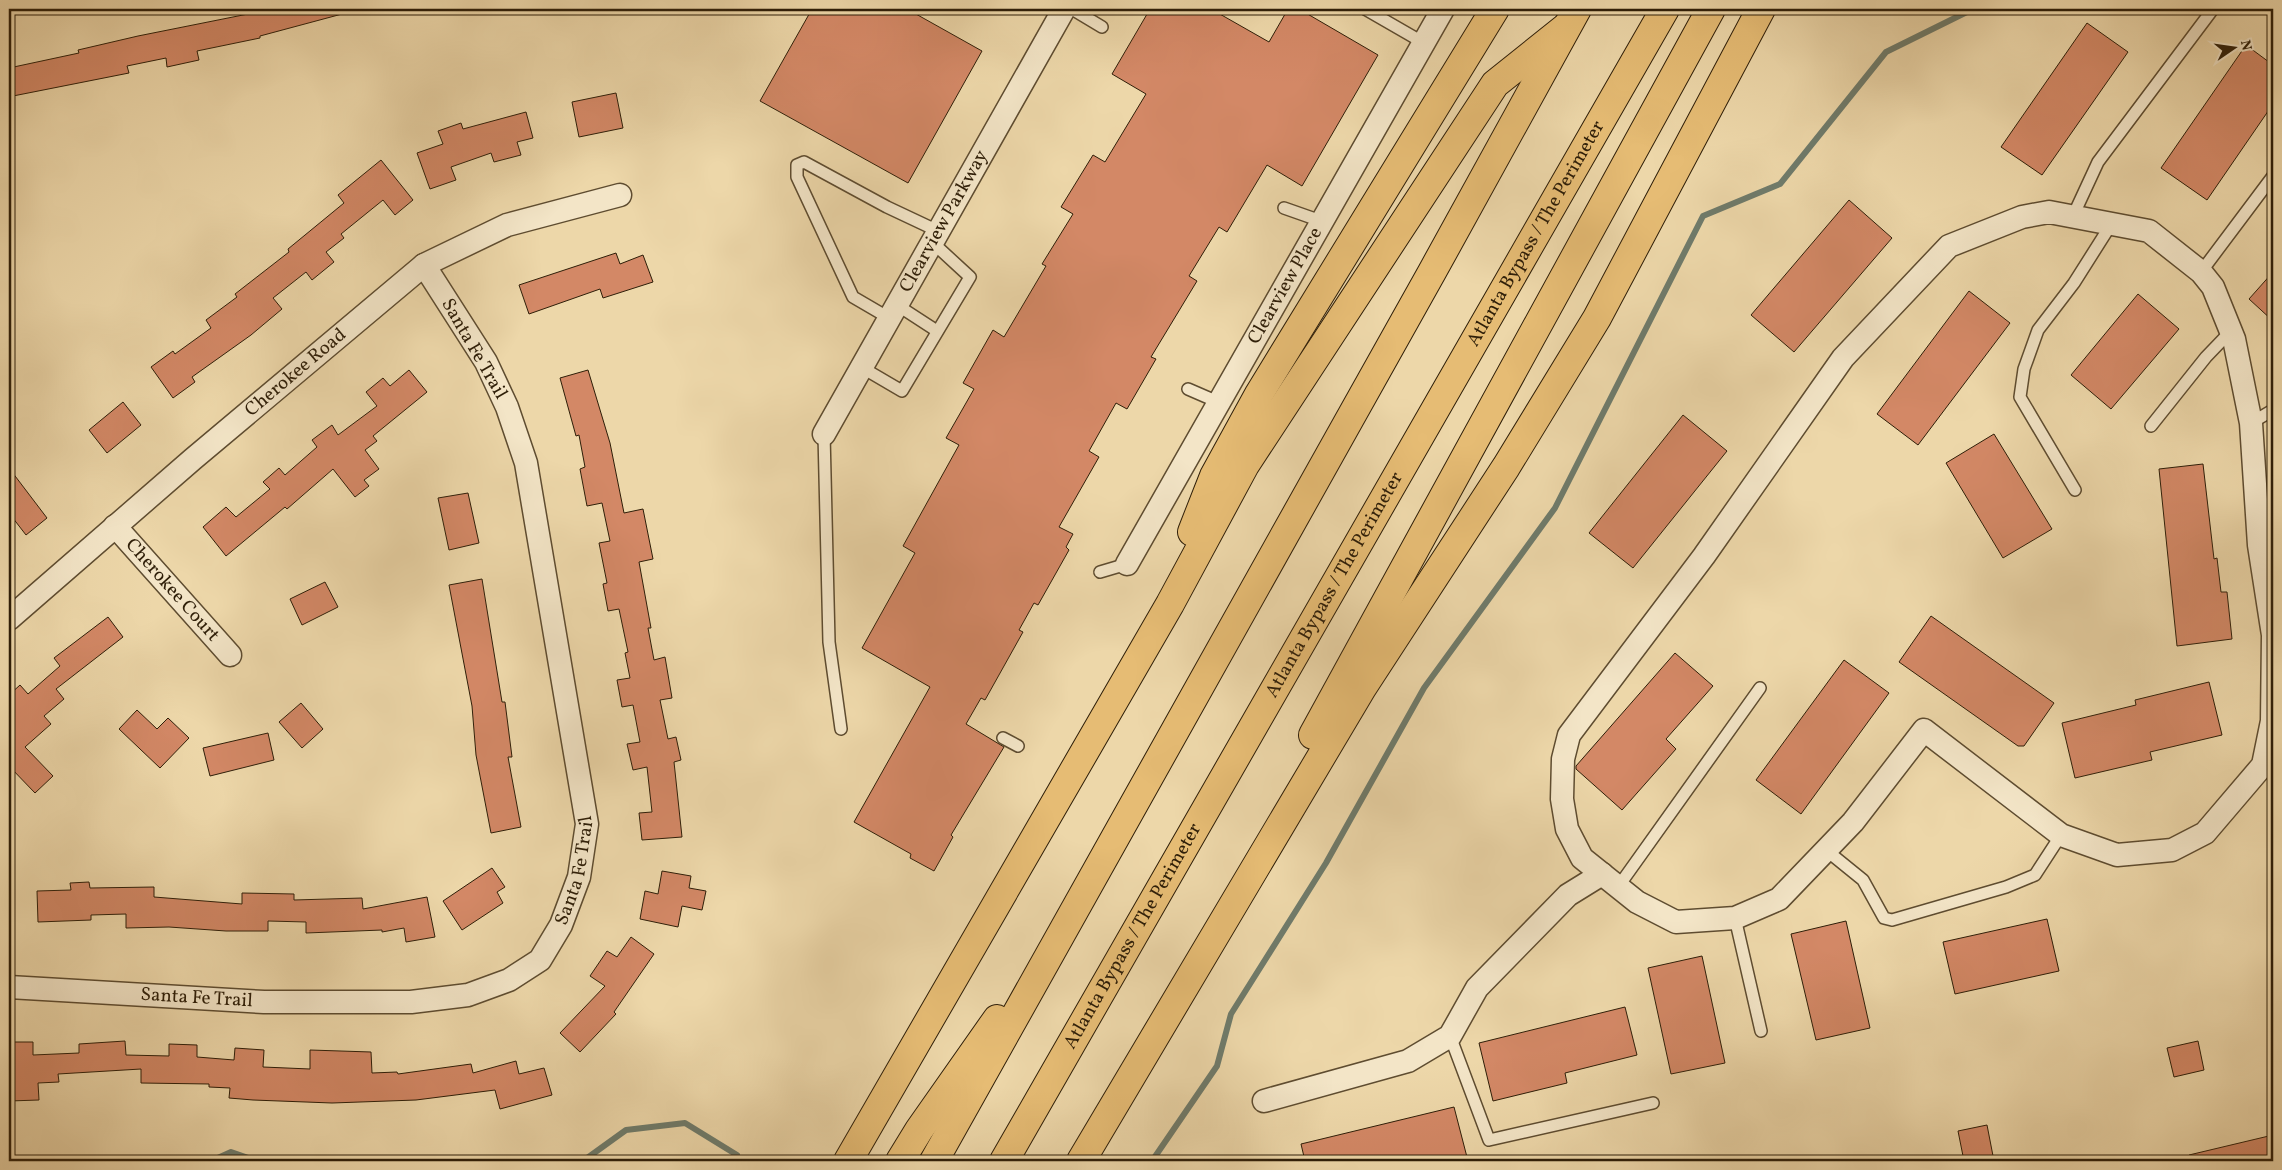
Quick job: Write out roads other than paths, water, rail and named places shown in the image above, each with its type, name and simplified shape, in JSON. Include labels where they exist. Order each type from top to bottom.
[{"type":"highway","points":[[1170,604],[1181,560],[1214,476],[1236,435],[1259,394],[1496,9]]},
{"type":"highway","name":"Atlanta Bypass / The Perimeter","points":[[1004,1161],[1665,9]]},
{"type":"highway","points":[[1170,1012],[1269,816],[1711,9]]},
{"type":"highway","points":[[1081,1161],[1362,688],[1506,467],[1598,318],[1761,9]]},
{"type":"highway","points":[[848,1161],[1170,604],[1245,465],[1494,84],[1571,18]]},
{"type":"highway","points":[[934,1161],[1423,290],[1571,18]]},
{"type":"highway","points":[[900,1161],[919,1130],[1093,880]]},
{"type":"highway","points":[[838,1161],[885,1096]]},
{"type":"street","name":"Clearview Parkway","points":[[824,434],[1064,9]]},
{"type":"street","name":"Clearview Place","points":[[1127,564],[1321,221],[1444,9]]},
{"type":"street","name":"Cherokee Road","points":[[11,610],[115,526],[424,265],[507,225],[620,195]]},
{"type":"street","points":[[2049,212],[2112,223],[2149,232],[2201,272],[2213,287],[2230,331],[2251,423],[2259,545],[2269,581],[2273,635],[2272,720],[2263,765],[2206,832],[2172,850],[2118,855],[2061,835],[1924,730],[1853,822],[1779,899],[1735,918],[1676,922],[1637,902],[1582,858],[1568,829],[1562,799],[1563,759],[1570,735],[1704,556],[1843,358],[1949,246],[2022,217],[2049,212]]},
{"type":"street","name":"Santa Fe Trail","points":[[9,987],[264,1002],[411,1002],[468,995],[509,980],[540,960],[561,925],[579,877],[587,824],[526,464],[507,407],[486,362],[424,265]]},
{"type":"street","points":[[2259,545],[2273,525]]},
{"type":"street","name":"Cherokee Court","points":[[115,526],[230,655]]},
{"type":"street","points":[[1264,1101],[1408,1061],[1450,1036],[1478,988],[1568,896],[1610,880]]},
{"type":"lane","points":[[1072,9],[1102,27]]},
{"type":"lane","points":[[1365,9],[1424,43]]},
{"type":"lane","points":[[2073,216],[2098,162],[2213,9]]},
{"type":"lane","points":[[861,367],[902,391],[938,331],[970,277],[935,236],[804,162],[797,165],[797,177],[852,297],[893,311],[938,331]]},
{"type":"lane","points":[[2201,272],[2273,176]]},
{"type":"lane","points":[[1284,208],[1321,221]]},
{"type":"lane","points":[[2075,490],[2020,398],[2024,369],[2038,330],[2074,284],[2112,223]]},
{"type":"lane","points":[[2151,426],[2206,357],[2230,331]]},
{"type":"lane","points":[[1188,389],[1218,402]]},
{"type":"lane","points":[[2251,423],[2273,410]]},
{"type":"lane","points":[[824,434],[829,642],[840,729]]},
{"type":"lane","points":[[1100,572],[1127,564]]},
{"type":"lane","points":[[1610,880],[1760,688]]},
{"type":"lane","points":[[1003,738],[1018,746]]},
{"type":"lane","points":[[1826,850],[1863,880],[1884,918],[1892,920],[2006,887],[2035,875],[2061,835]]},
{"type":"lane","points":[[1735,918],[1761,1031]]},
{"type":"lane","points":[[1450,1036],[1489,1140],[1652,1103]]},
{"type":"waterway","points":[[1152,1161],[1217,1066],[1231,1014],[1326,863],[1424,688],[1555,508],[1703,216],[1780,184],[1886,52],[1973,9]]},
{"type":"waterway","points":[[583,1161],[626,1130],[685,1123],[737,1155]]},
{"type":"waterway","points":[[211,1161],[231,1152],[257,1161]]}]
